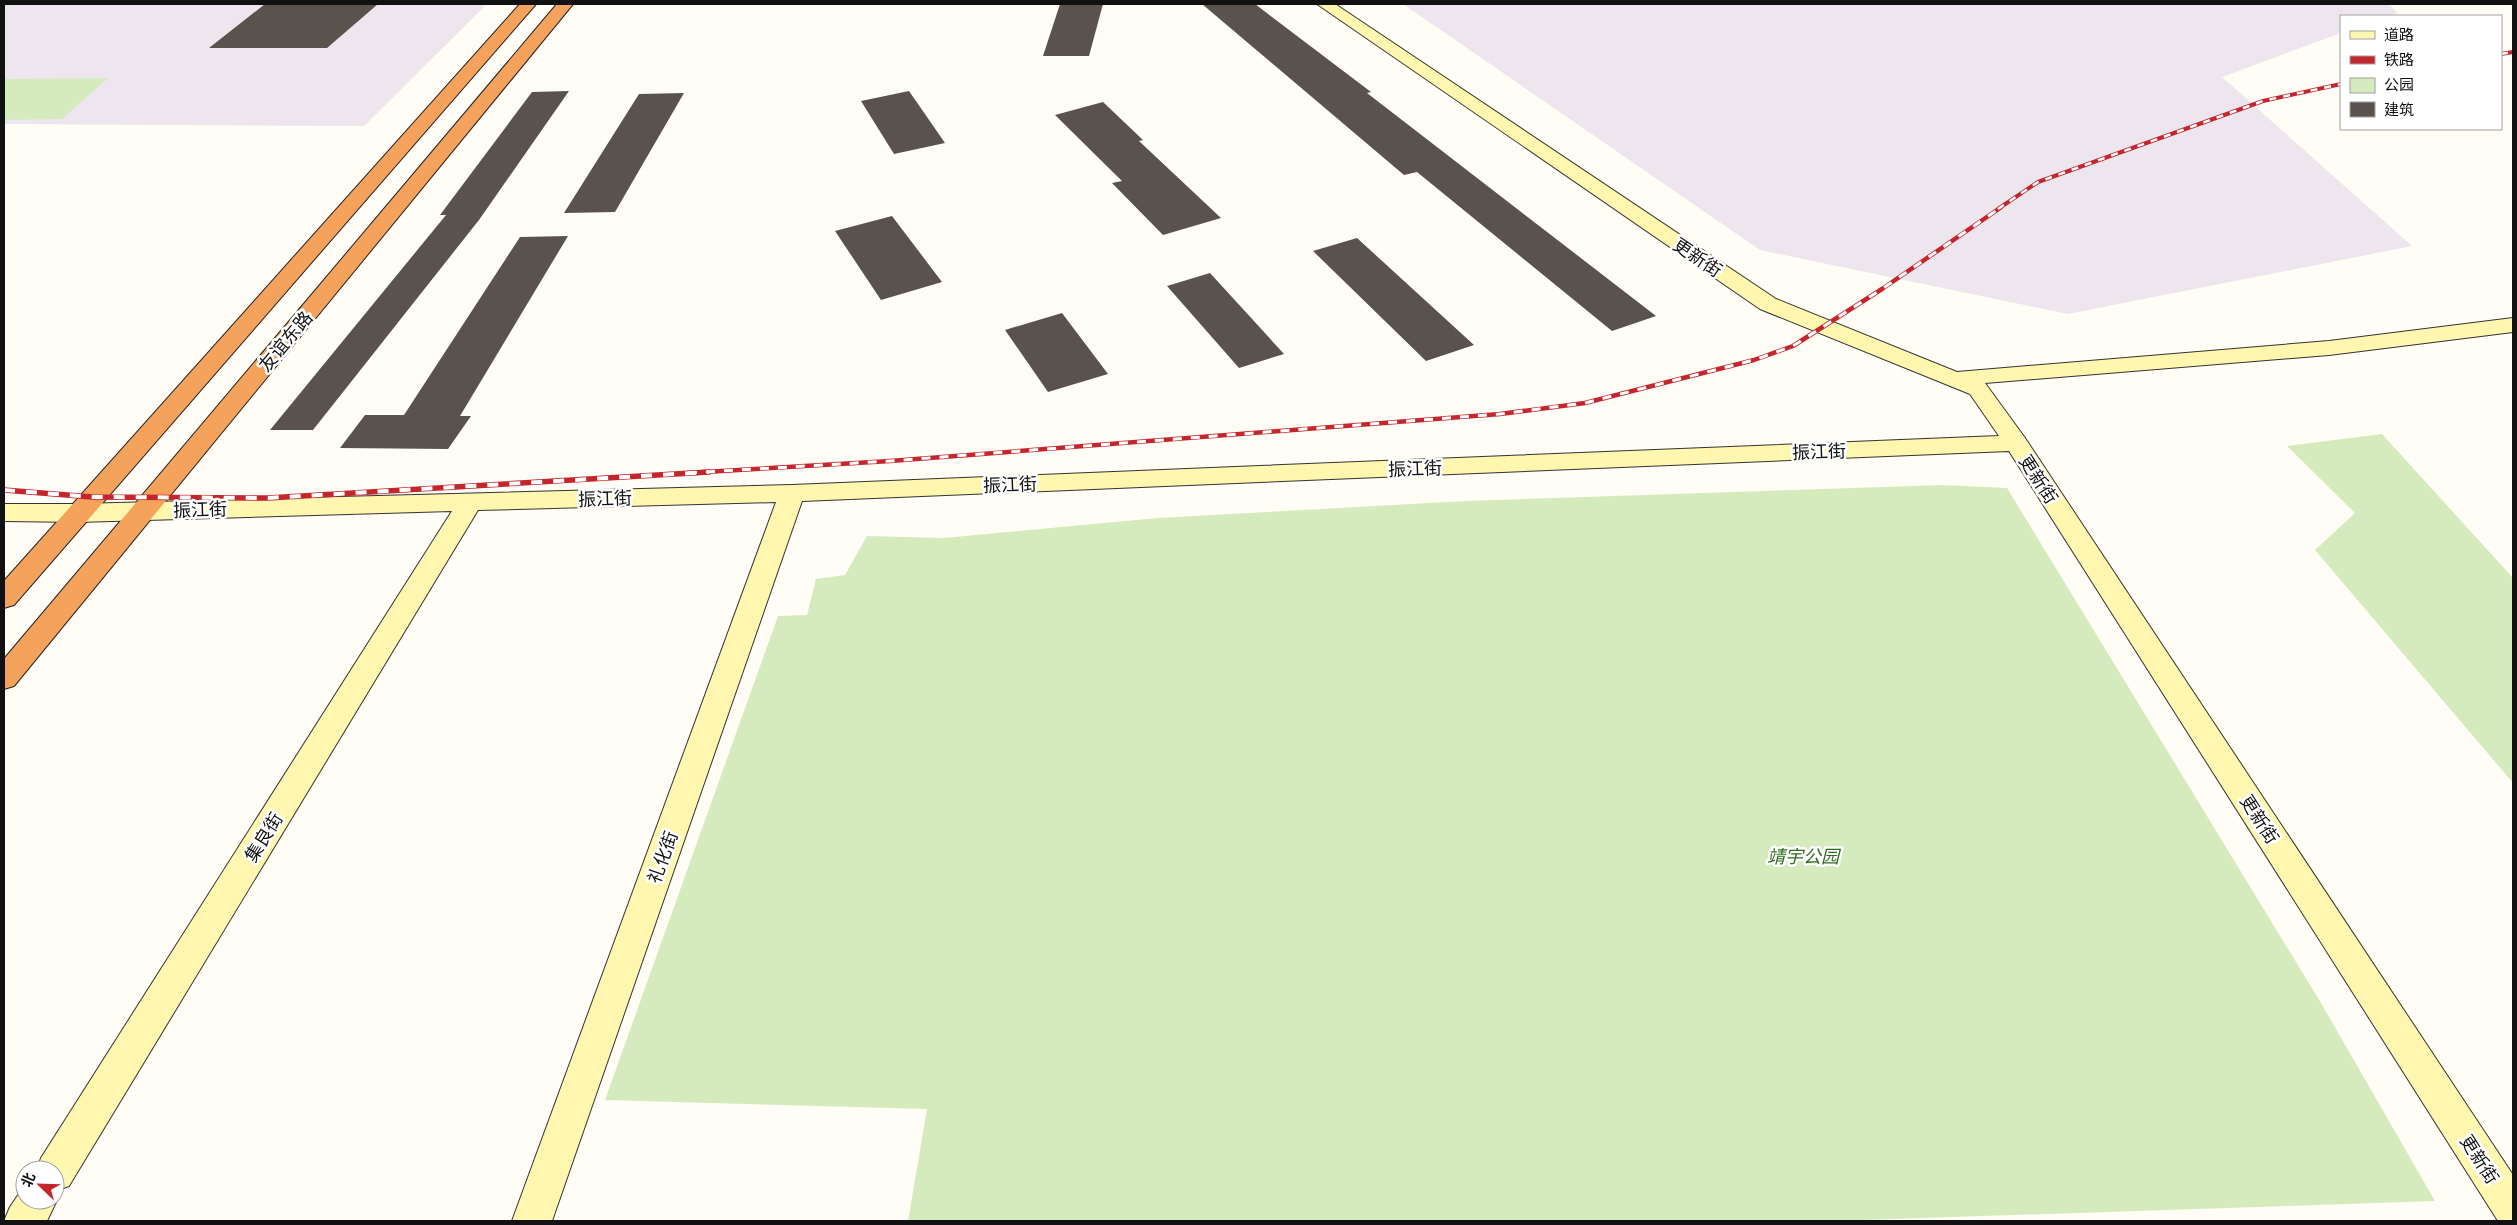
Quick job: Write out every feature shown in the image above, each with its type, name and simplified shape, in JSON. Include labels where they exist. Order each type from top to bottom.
[{"type":"highway","points":[[4,598],[528,4]]},
{"type":"highway","name":"友谊东路","points":[[4,678],[565,4]]},
{"type":"street","name":"更新街","points":[[1326,4],[1768,304],[1978,389],[2016,443],[2513,1209]]},
{"type":"street","points":[[1953,379],[2329,348],[2392,338],[2513,325]]},
{"type":"street","points":[[1978,389],[2513,339]]},
{"type":"street","name":"振江街","points":[[4,512],[79,513],[792,493],[2016,443]]},
{"type":"street","name":"礼化街","points":[[532,1221],[792,493]]},
{"type":"street","name":"集良街","points":[[62,1160],[470,502]]},
{"type":"street","points":[[24,1221],[31,1210]]},
{"type":"shaded area","points":[[4,4],[487,4],[364,126],[4,124]]},
{"type":"shaded area","points":[[1403,4],[2389,4],[2398,13],[2391,15],[2340,15],[2340,33],[2222,77],[2412,246],[2068,314],[1760,250]]},
{"type":"green space","points":[[108,78],[62,119],[4,120],[4,79]]},
{"type":"green space","points":[[2382,434],[2513,578],[2513,783],[2315,550],[2355,513],[2287,446]]},
{"type":"green space","name":"靖宇公园","points":[[1942,485],[2007,488],[2321,1003],[2435,1201],[1833,1221],[908,1221],[927,1109],[605,1100],[778,616],[807,615],[816,579],[845,575],[867,536],[944,538],[1158,518],[1466,501]]},
{"type":"building","points":[[265,4],[378,4],[327,48],[209,48]]},
{"type":"building","points":[[1060,4],[1103,4],[1089,56],[1043,56]]},
{"type":"building","points":[[1202,4],[1255,4],[1371,92],[1367,93],[1656,316],[1612,331],[1417,172],[1404,175]]},
{"type":"building","points":[[569,91],[479,220],[313,430],[270,430],[446,215],[440,215],[532,92]]},
{"type":"building","points":[[909,91],[945,143],[894,154],[861,101]]},
{"type":"building","points":[[684,93],[615,212],[564,213],[639,94]]},
{"type":"building","points":[[1103,102],[1143,140],[1139,141],[1221,218],[1163,235],[1112,183],[1122,181],[1055,115]]},
{"type":"building","points":[[892,216],[942,282],[881,300],[835,231]]},
{"type":"building","points":[[568,236],[460,416],[471,416],[448,449],[340,448],[365,415],[404,415],[520,237]]},
{"type":"building","points":[[1357,238],[1474,345],[1426,361],[1313,251]]},
{"type":"building","points":[[1210,273],[1284,354],[1239,368],[1167,286]]},
{"type":"building","points":[[1062,313],[1108,374],[1048,392],[1005,330]]},
{"type":"railway","points":[[2502,54],[2513,52]]},
{"type":"railway","points":[[1998,209],[2038,182],[2263,101],[2340,84]]},
{"type":"railway","points":[[688,473],[890,461],[1500,414],[1585,403],[1754,360],[1793,346],[1882,289],[2000,208]]},
{"type":"railway","points":[[4,490],[92,497],[268,498],[709,472]]}]
